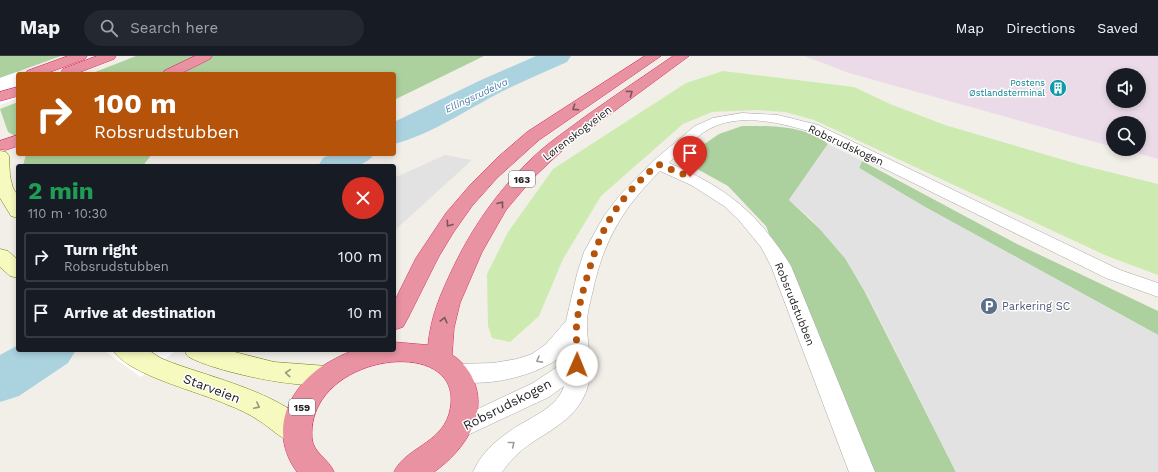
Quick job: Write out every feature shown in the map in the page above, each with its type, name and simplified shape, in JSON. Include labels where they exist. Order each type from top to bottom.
[{"type":"highway","points":[[37,72],[80,56]]},
{"type":"highway","points":[[68,72],[109,56]]},
{"type":"highway","points":[[173,72],[205,56]]},
{"type":"highway","name":"Lørenskogveien","points":[[396,318],[404,306],[418,275],[444,230],[463,204],[499,165],[533,136],[654,56]]},
{"type":"highway","name":"Lørenskogveien","points":[[447,366],[442,328],[448,303],[471,252],[498,208],[527,174],[561,142],[682,56]]},
{"type":"highway","points":[[0,85],[16,80]]},
{"type":"highway","points":[[0,97],[16,92]]},
{"type":"highway","name":"159","points":[[396,350],[421,352],[447,366]]},
{"type":"highway","name":"159","points":[[319,472],[304,458],[298,445],[296,431],[298,416],[305,402],[314,388],[327,376],[362,354],[379,352]]},
{"type":"highway","points":[[423,467],[442,449],[457,430],[463,414],[465,399],[462,385],[447,366]]},
{"type":"street","name":"Robsrudskogen","points":[[486,472],[513,443],[563,409],[575,391],[577,365],[576,323],[581,296],[594,250],[614,211],[627,195],[658,164],[704,126],[735,117],[766,116],[813,128],[1113,274],[1158,290]]},
{"type":"street","points":[[5,148],[1,176],[4,188],[16,209]]},
{"type":"street","name":"Robsrudstubben","points":[[658,164],[690,177],[717,193],[742,214],[770,247],[781,266],[862,472]]},
{"type":"street","points":[[0,256],[16,269]]},
{"type":"street","name":"Robsrudskogen","points":[[447,366],[485,373],[510,370],[529,365],[551,353],[576,323]]},
{"type":"street","name":"Starveien","points":[[129,352],[155,367],[220,389],[250,402],[269,412],[296,431]]},
{"type":"street","points":[[202,352],[274,372],[327,376]]},
{"type":"street","name":"Robsrudskogen","points":[[457,430],[541,390],[577,365]]},
{"type":"shaded area","points":[[804,56],[1158,56],[1158,159],[1146,156],[1146,116],[1106,116],[1106,145],[849,73]]},
{"type":"shaded area","name":"Parkering SC","points":[[828,144],[862,161],[859,168],[925,207],[1158,335],[1158,472],[956,472],[868,296],[845,258],[811,219],[789,200]]},
{"type":"shaded area","points":[[445,155],[472,160],[396,229],[396,177]]},
{"type":"green space","points":[[0,56],[61,56],[16,72],[0,78]]},
{"type":"green space","points":[[136,56],[484,56],[396,99],[396,72],[95,72]]},
{"type":"green space","points":[[723,71],[854,87],[890,104],[945,125],[1081,165],[1158,184],[1158,275],[1107,256],[814,120],[785,112],[756,110],[712,112],[683,124],[601,196],[563,259],[539,316],[510,342],[492,338],[488,326],[487,274],[508,232],[553,169],[686,83]]},
{"type":"green space","points":[[16,103],[16,137],[8,132],[0,109]]},
{"type":"green space","points":[[742,126],[764,126],[798,130],[809,133],[828,144],[789,200],[821,230],[845,258],[865,292],[956,472],[859,472],[766,226],[728,186],[681,160],[719,134]]},
{"type":"green space","points":[[26,156],[150,156],[144,164],[24,164]]},
{"type":"green space","points":[[862,161],[1017,244],[1158,311],[1158,335],[925,207],[859,168]]},
{"type":"pier","points":[[16,72],[16,99],[0,105],[0,78]]},
{"type":"pier","points":[[106,352],[174,352],[141,377]]},
{"type":"waterway","name":"Ellingsrudelva","points":[[396,133],[442,112],[491,86],[558,56]]},
{"type":"waterway","name":"Ellingsrudelva","points":[[340,164],[354,156]]},
{"type":"waterway","name":"Ellingsrudelva","points":[[0,381],[47,352]]},
{"type":"place","name":"Postens Østlandsterminal","points":[[1058,88]]},
{"type":"place","name":"Parkering SC","points":[[989,306]]},
{"type":"route","points":[[577,365],[578,344],[576,323],[581,296],[594,250],[614,211],[642,178],[658,164],[690,177]]}]
